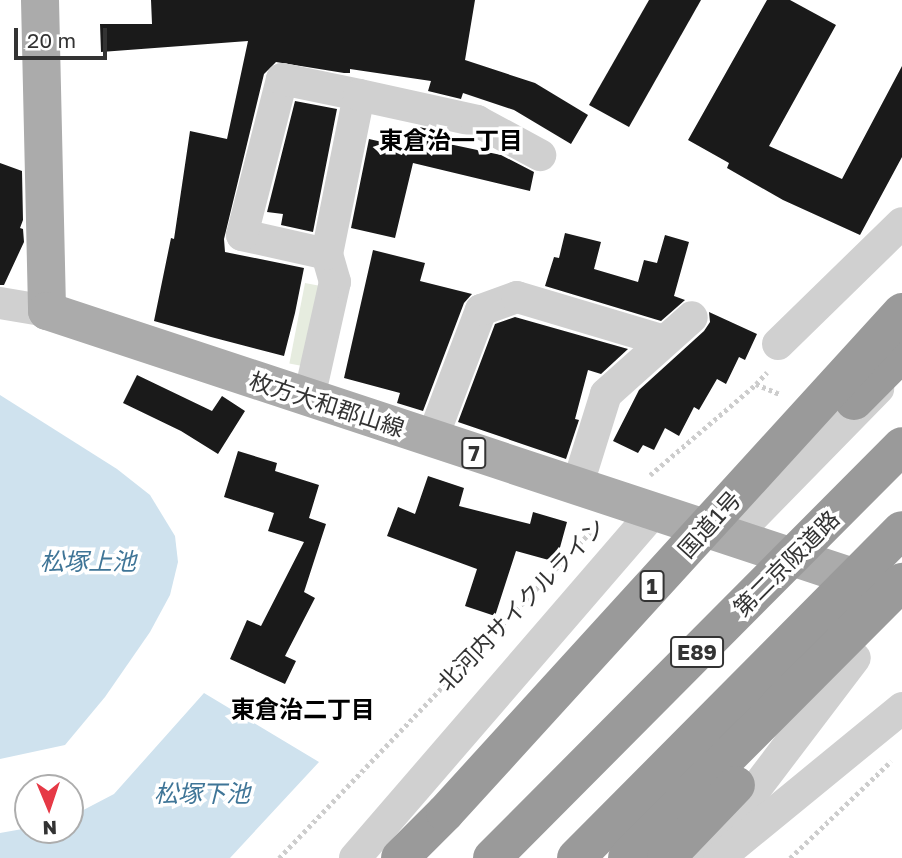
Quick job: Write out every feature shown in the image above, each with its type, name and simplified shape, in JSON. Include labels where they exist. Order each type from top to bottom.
[{"type":"highway","name":"国道1号","points":[[400,858],[445,813],[902,312]]},
{"type":"highway","points":[[433,858],[852,403],[902,353]]},
{"type":"highway","name":"第二京阪道路","points":[[492,858],[902,446]]},
{"type":"highway","name":"E89","points":[[576,858],[902,530]]},
{"type":"highway","points":[[627,858],[902,582]]},
{"type":"highway","points":[[666,858],[902,612]]},
{"type":"main road","points":[[40,0],[47,311]]},
{"type":"main road","name":"枚方大和郡山線","points":[[47,311],[902,593]]},
{"type":"street","points":[[327,254],[242,235],[282,79],[477,121],[540,155]]},
{"type":"street","points":[[309,398],[335,282],[327,254],[359,95]]},
{"type":"street","points":[[778,344],[902,223]]},
{"type":"street","points":[[432,439],[481,310],[517,297],[665,341]]},
{"type":"street","points":[[0,303],[47,311]]},
{"type":"street","points":[[577,487],[606,394],[692,317]]},
{"type":"street","points":[[732,538],[902,365]]},
{"type":"street","points":[[355,858],[636,507]]},
{"type":"street","points":[[703,858],[855,658]]},
{"type":"street","points":[[719,858],[902,708]]},
{"type":"street","points":[[366,858],[445,813]]},
{"type":"path","name":"北河内サイクルライン","points":[[279,858],[636,507],[756,384],[783,395]]},
{"type":"path","points":[[790,858],[893,759]]},
{"type":"shaded area","points":[[305,283],[321,286],[305,367],[289,363]]},
{"type":"water","name":"松塚上池","points":[[0,395],[117,469],[150,495],[175,536],[178,562],[170,595],[150,632],[105,697],[65,745],[0,759]]},
{"type":"water","name":"松塚下池","points":[[204,693],[319,762],[230,858],[0,858],[0,833],[14,830],[14,844],[84,844],[84,810],[114,794]]},
{"type":"building","points":[[151,0],[475,0],[465,60],[535,83],[588,115],[571,144],[514,110],[463,93],[461,99],[428,91],[431,81],[350,69],[350,73],[344,73],[276,62],[264,74],[224,239],[225,252],[304,268],[295,313],[284,356],[211,337],[154,321],[171,238],[174,239],[190,131],[227,139],[248,41],[101,52],[100,24],[152,24]]},
{"type":"building","points":[[649,0],[701,0],[629,127],[589,105]]},
{"type":"building","points":[[767,0],[790,0],[836,25],[769,146],[842,179],[902,66],[902,157],[860,235],[783,200],[727,168],[729,163],[688,140]]},
{"type":"building","points":[[295,101],[337,109],[313,232],[281,225],[283,214],[267,212]]},
{"type":"building","points":[[419,127],[452,134],[449,144],[501,155],[534,172],[530,191],[413,163],[395,238],[351,228],[369,139],[413,149]]},
{"type":"building","points":[[0,163],[22,171],[23,220],[20,228],[23,229],[24,242],[4,285],[0,285]]},
{"type":"building","points":[[565,233],[601,242],[594,269],[638,282],[644,260],[657,263],[665,235],[689,242],[674,296],[685,300],[661,321],[545,286],[554,257],[559,258]]},
{"type":"building","points":[[373,250],[425,263],[420,281],[472,294],[464,303],[423,411],[397,403],[400,393],[344,378]]},
{"type":"building","points":[[709,312],[757,334],[745,360],[739,357],[726,384],[717,379],[699,410],[694,407],[679,436],[665,428],[654,450],[643,445],[638,453],[613,441],[639,390],[704,331],[710,322]]},
{"type":"building","points":[[515,317],[628,349],[601,374],[588,370],[575,419],[579,420],[566,459],[458,422],[495,324]]},
{"type":"building","points":[[137,375],[212,411],[222,396],[245,411],[218,454],[181,431],[123,403]]},
{"type":"building","points":[[238,451],[277,463],[275,471],[319,485],[309,518],[326,524],[304,592],[315,598],[285,656],[296,661],[285,684],[230,659],[247,620],[261,626],[304,542],[268,531],[274,513],[224,497]]},
{"type":"building","points":[[428,476],[464,488],[459,506],[530,524],[533,512],[567,522],[556,562],[516,551],[495,616],[465,606],[477,569],[387,536],[398,507],[415,514]]},
{"type":"district","name":"東倉治一丁目","points":[[451,140]]},
{"type":"district","name":"東倉治二丁目","points":[[303,709]]}]
